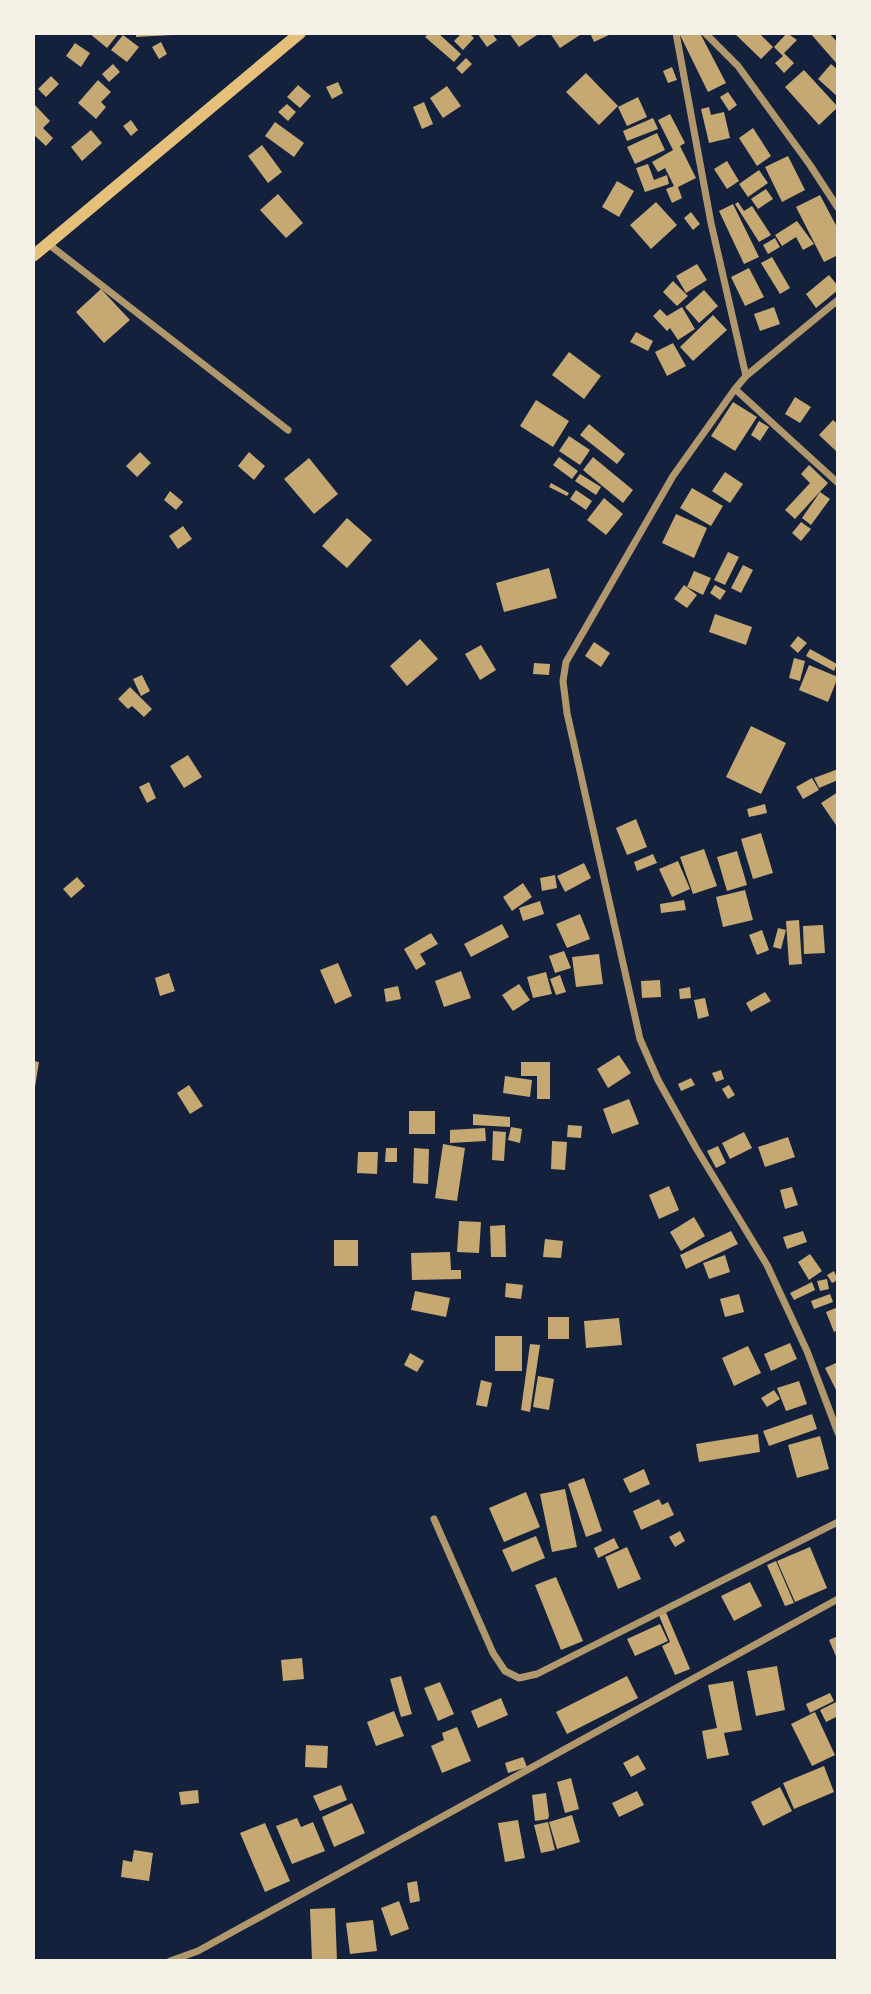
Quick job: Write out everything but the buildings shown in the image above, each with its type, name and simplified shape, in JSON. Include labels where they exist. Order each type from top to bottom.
[{"type":"main road","points":[[33,257],[300,33]]},
{"type":"street","points":[[676,33],[711,223],[746,376]]},
{"type":"street","points":[[705,33],[738,66],[838,208]]},
{"type":"street","points":[[47,243],[288,430]]},
{"type":"street","points":[[838,300],[746,376],[735,389],[673,477],[566,662],[564,681],[565,699],[640,1039],[658,1080],[696,1148],[767,1265],[807,1351],[838,1433]]},
{"type":"street","points":[[735,389],[838,483]]},
{"type":"street","points":[[434,1519],[493,1653],[505,1671],[519,1678],[537,1674],[838,1522]]},
{"type":"street","points":[[170,1961],[198,1951],[838,1600]]}]
